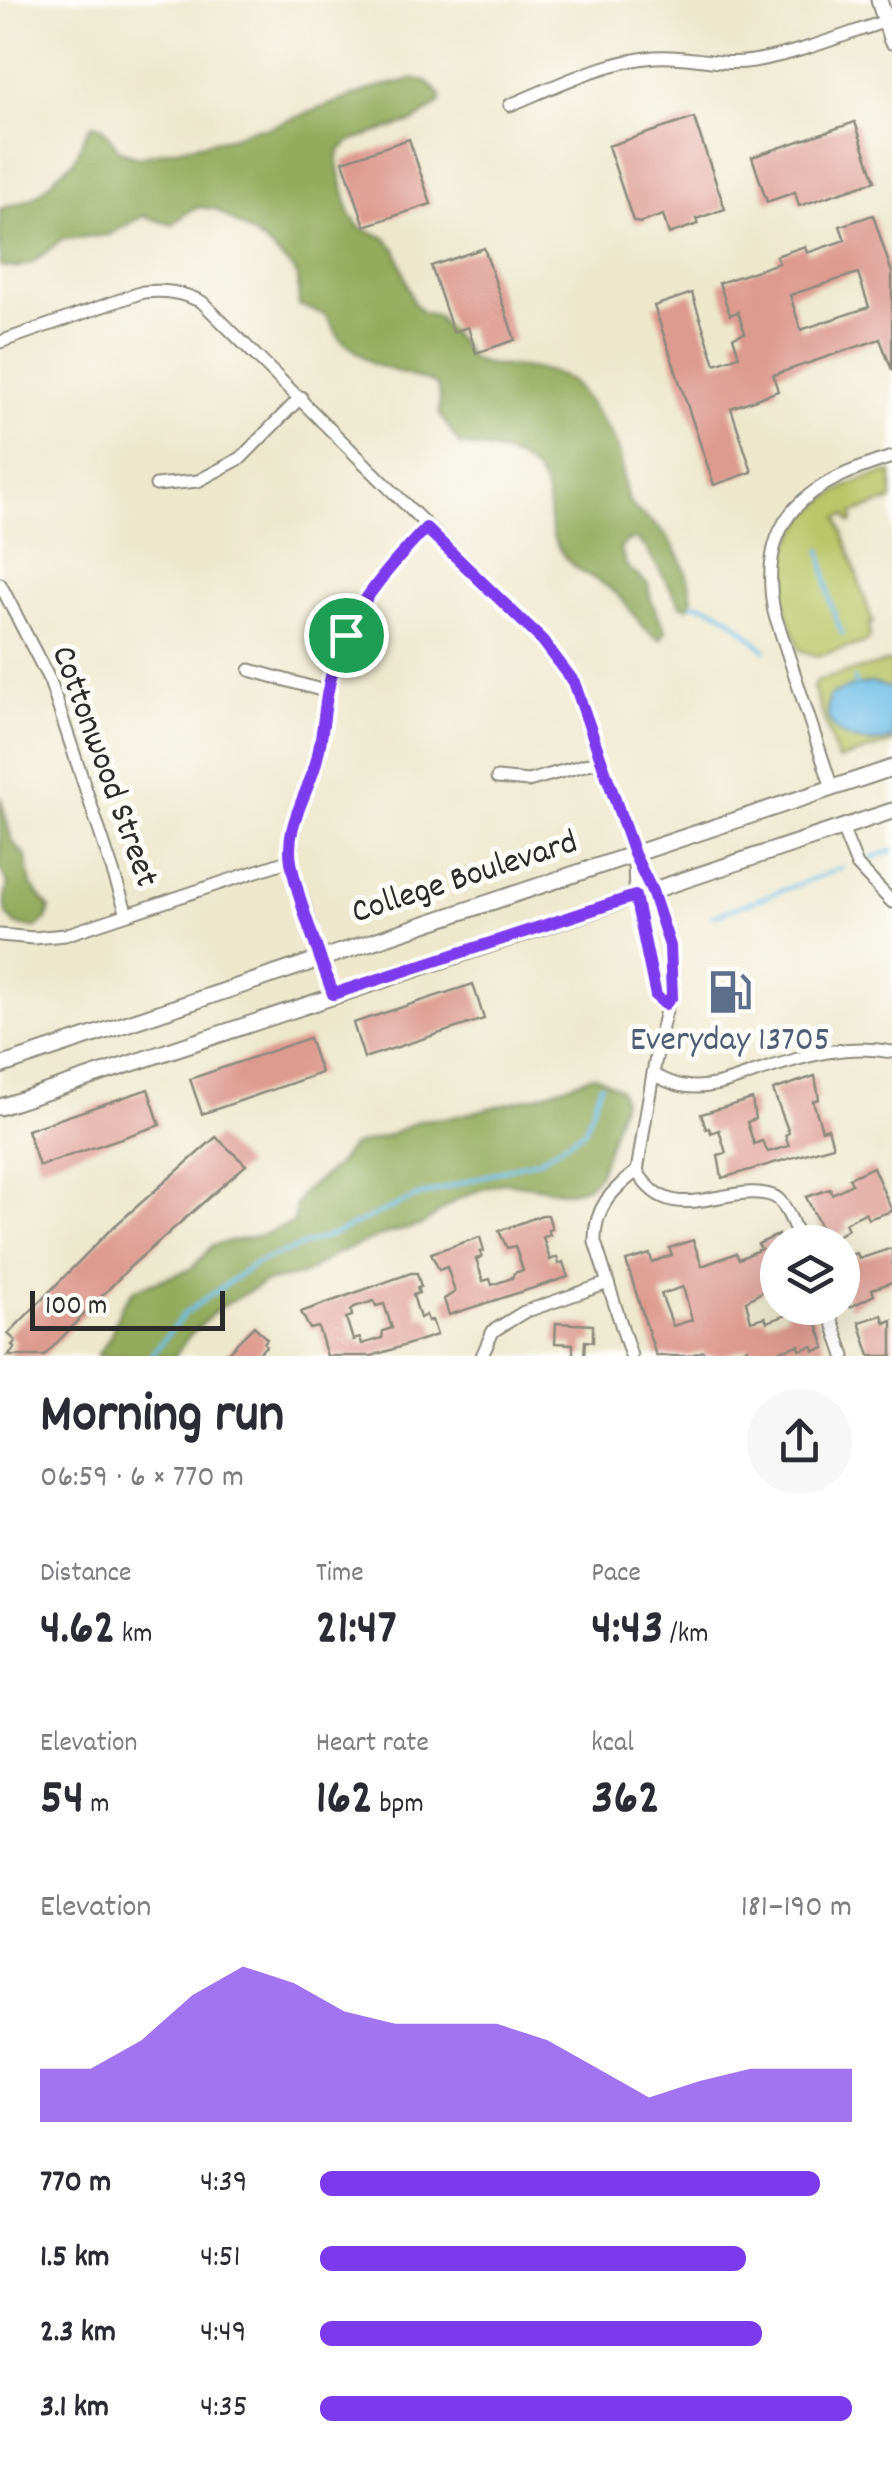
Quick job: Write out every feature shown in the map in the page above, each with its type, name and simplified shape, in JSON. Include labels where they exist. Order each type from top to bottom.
[{"type":"main road","points":[[879,0],[889,20],[892,41]]},
{"type":"main road","name":"College Boulevard","points":[[0,1066],[892,768]]},
{"type":"main road","name":"College Boulevard","points":[[0,1107],[892,811]]},
{"type":"street","points":[[510,105],[602,67],[657,57],[712,63],[750,62],[889,20]]},
{"type":"street","points":[[0,342],[143,292],[166,290],[202,302],[543,641],[574,682],[670,946],[672,996],[665,1004],[637,1171],[605,1199],[598,1214],[596,1242],[631,1356]]},
{"type":"street","points":[[156,485],[198,481],[241,458],[301,397]]},
{"type":"street","points":[[832,788],[774,612],[770,564],[776,540],[789,516],[822,484],[847,471],[892,457]]},
{"type":"street","points":[[333,994],[290,860],[296,811],[314,769],[325,728],[328,692],[346,635],[384,571],[426,528]]},
{"type":"street","name":"Cottonwood Street","points":[[0,584],[50,681],[127,914]]},
{"type":"street","points":[[250,670],[328,692]]},
{"type":"street","points":[[497,778],[528,781],[602,760]]},
{"type":"street","points":[[842,828],[856,865],[892,902]]},
{"type":"street","points":[[634,854],[635,896],[656,996],[665,1004]]},
{"type":"street","points":[[0,935],[34,938],[65,934],[290,860]]},
{"type":"street","points":[[654,1075],[680,1086],[700,1087],[828,1050],[892,1052]]},
{"type":"street","points":[[637,1171],[646,1186],[681,1201],[741,1194],[774,1196],[792,1225]]},
{"type":"street","points":[[482,1356],[493,1331],[524,1312],[608,1283]]},
{"type":"street","points":[[834,1325],[844,1356]]},
{"type":"green space","points":[[414,79],[426,81],[441,95],[441,102],[415,121],[352,140],[340,150],[337,161],[350,215],[360,228],[384,237],[396,249],[413,302],[422,312],[438,316],[469,358],[559,375],[588,401],[616,444],[629,501],[669,539],[689,581],[692,604],[686,607],[680,604],[646,548],[636,539],[627,541],[620,549],[627,567],[648,584],[651,601],[666,631],[660,639],[646,629],[619,596],[573,565],[560,551],[551,530],[547,495],[534,470],[513,456],[460,445],[439,413],[436,384],[373,364],[340,339],[326,315],[299,305],[298,276],[292,268],[264,242],[215,209],[199,207],[173,225],[143,216],[109,235],[62,239],[34,262],[15,268],[0,266],[0,209],[31,199],[42,191],[74,160],[93,124],[101,126],[120,151],[138,157],[268,128],[374,88]]},
{"type":"green space","points":[[892,472],[892,500],[853,513],[850,523],[846,515],[838,518],[873,623],[869,624],[870,638],[817,656],[800,650],[783,591],[789,546],[813,510],[830,497],[849,486]]},
{"type":"green space","points":[[892,661],[892,743],[838,760],[813,687],[818,680]]},
{"type":"green space","points":[[0,796],[12,841],[26,857],[31,885],[50,909],[46,920],[35,928],[17,925],[7,915],[8,885],[0,868]]},
{"type":"green space","points":[[594,1075],[620,1089],[623,1100],[598,1176],[587,1186],[569,1192],[505,1182],[477,1191],[456,1200],[422,1225],[337,1253],[304,1274],[265,1282],[218,1309],[188,1337],[175,1356],[97,1356],[110,1337],[121,1306],[135,1289],[191,1269],[213,1245],[262,1235],[294,1223],[296,1205],[303,1192],[337,1165],[351,1146],[421,1120],[453,1117],[538,1096]]},
{"type":"water","points":[[872,683],[892,689],[892,739],[868,742],[844,736],[830,721],[830,696]]},
{"type":"building","points":[[694,118],[725,209],[669,234],[663,215],[639,223],[633,221],[608,146]]},
{"type":"building","points":[[855,122],[875,181],[799,206],[795,192],[767,202],[752,157]]},
{"type":"building","points":[[409,139],[431,204],[365,226],[343,161]]},
{"type":"building","points":[[873,215],[892,273],[892,370],[880,339],[773,375],[778,391],[731,408],[752,472],[714,485],[654,306],[692,293],[715,364],[739,356],[733,337],[745,333],[738,312],[730,315],[719,283],[779,263],[776,256],[805,246],[807,253],[845,240],[840,226]],"holes":[[[858,273],[869,307],[801,330],[790,295]]]},
{"type":"building","points":[[484,248],[515,340],[476,353],[468,327],[453,332],[431,266]]},
{"type":"building","points":[[473,984],[484,1019],[364,1058],[353,1023]]},
{"type":"building","points":[[309,1038],[321,1073],[202,1114],[190,1079]]},
{"type":"building","points":[[815,1076],[819,1099],[813,1101],[822,1130],[828,1128],[833,1146],[722,1178],[718,1155],[726,1153],[719,1130],[711,1133],[706,1129],[701,1114],[752,1099],[755,1119],[747,1122],[754,1144],[762,1141],[768,1152],[789,1146],[785,1135],[789,1133],[773,1090]]},
{"type":"building","points":[[148,1089],[160,1125],[39,1166],[27,1130]]},
{"type":"building","points":[[216,1137],[246,1165],[131,1266],[44,1356],[8,1356],[16,1341],[8,1334],[109,1231]]},
{"type":"building","points":[[873,1167],[892,1211],[868,1219],[865,1213],[846,1225],[820,1225],[806,1197],[830,1189],[832,1194],[852,1184],[849,1178]]},
{"type":"building","points":[[548,1215],[552,1229],[548,1230],[550,1235],[543,1237],[550,1260],[557,1257],[559,1264],[563,1262],[568,1277],[449,1315],[444,1299],[455,1292],[447,1267],[439,1270],[431,1253],[480,1237],[484,1251],[476,1259],[483,1281],[490,1279],[492,1285],[523,1270],[515,1246],[507,1248],[499,1231]]},
{"type":"building","points":[[693,1240],[702,1266],[736,1253],[739,1259],[760,1249],[760,1293],[746,1301],[751,1321],[760,1318],[760,1325],[818,1325],[825,1348],[800,1350],[799,1345],[776,1352],[778,1356],[750,1356],[747,1348],[721,1356],[705,1356],[703,1351],[688,1356],[656,1356],[626,1261],[650,1254],[652,1262],[672,1255],[669,1248]],"holes":[[[683,1287],[692,1320],[673,1326],[661,1294]]]},
{"type":"building","points":[[892,1248],[892,1282],[872,1289],[874,1295],[860,1302],[860,1259]]},
{"type":"building","points":[[417,1273],[421,1287],[413,1295],[420,1318],[426,1315],[428,1321],[432,1320],[437,1335],[372,1356],[327,1356],[318,1327],[310,1329],[301,1312]],"holes":[[[374,1301],[376,1306],[384,1304],[392,1328],[383,1331],[382,1338],[362,1344],[360,1338],[353,1340],[346,1318],[352,1316],[354,1307]]]},
{"type":"building","points":[[882,1315],[885,1323],[892,1320],[892,1356],[870,1356],[860,1322]]},
{"type":"building","points":[[556,1323],[593,1325],[593,1342],[585,1341],[584,1356],[573,1356],[573,1344],[555,1343]]},
{"type":"building","points":[[254,1326],[267,1339],[256,1356],[224,1356]]},
{"type":"waterway","points":[[821,549],[831,605],[842,634]]},
{"type":"waterway","points":[[692,604],[722,613],[765,650]]},
{"type":"waterway","points":[[854,679],[856,685]]},
{"type":"waterway","points":[[871,858],[892,851]]},
{"type":"waterway","points":[[713,916],[842,868]]},
{"type":"waterway","points":[[151,1356],[184,1314],[256,1263],[416,1197],[540,1159],[585,1130],[601,1084]]},
{"type":"place","name":"Everyday 13705","points":[[730,992]]},
{"type":"route","points":[[426,528],[543,641],[574,682],[584,704],[634,854],[652,891],[670,946],[672,996],[665,1004],[656,996],[635,896],[333,994],[290,860],[296,811],[314,769],[325,728],[328,692],[346,635],[384,571],[426,528]]}]
